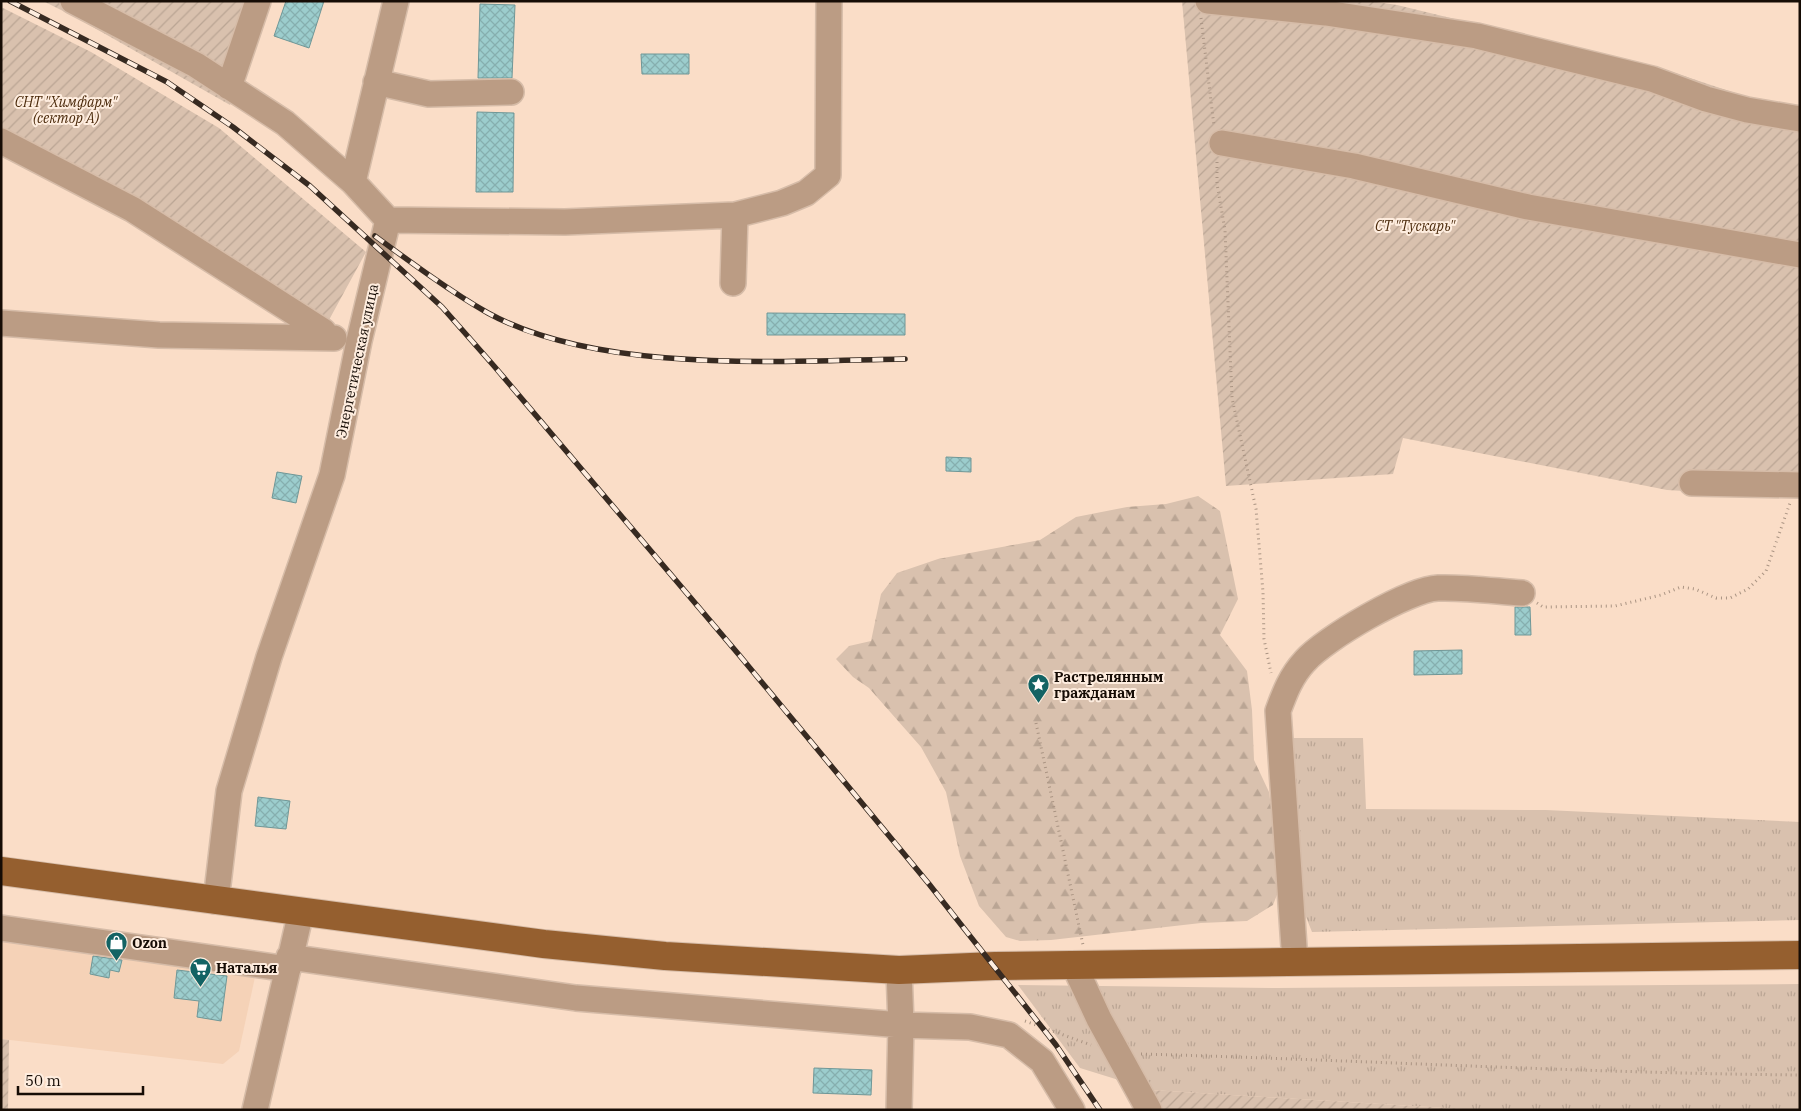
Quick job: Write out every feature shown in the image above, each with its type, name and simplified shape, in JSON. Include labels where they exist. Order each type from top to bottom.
[{"type":"main road","points":[[1,871],[544,944],[684,957],[899,970],[1081,965],[1800,955]]},
{"type":"street","points":[[73,1],[100,8],[196,65],[285,123],[353,182],[388,220],[565,222],[735,214],[782,203],[806,193],[828,175],[828,1]]},
{"type":"street","points":[[229,87],[258,1]]},
{"type":"street","points":[[353,182],[396,1]]},
{"type":"street","points":[[1204,6],[1326,13],[1477,36],[1652,79],[1706,99],[1747,110],[1800,119]]},
{"type":"street","points":[[376,82],[429,94],[511,92]]},
{"type":"street","points":[[1,141],[132,209],[323,330],[327,336]]},
{"type":"street","points":[[1222,143],[1363,168],[1528,206],[1800,254]]},
{"type":"street","points":[[733,282],[735,214]]},
{"type":"street","name":"Энергетическая улица","points":[[216,901],[229,791],[269,657],[332,475],[359,341],[388,220]]},
{"type":"street","points":[[1,323],[159,335],[327,336],[359,341]]},
{"type":"street","points":[[1692,483],[1796,492]]},
{"type":"street","points":[[1295,962],[1278,711],[1289,682],[1306,660],[1376,612],[1405,598],[1436,588],[1522,593]]},
{"type":"street","points":[[255,1110],[301,912]]},
{"type":"street","points":[[1,928],[576,998],[901,1025],[970,1027],[1009,1036],[1042,1062],[1072,1110]]},
{"type":"street","points":[[1081,965],[1117,1054],[1149,1110]]},
{"type":"street","points":[[898,1110],[901,1025],[899,970]]},
{"type":"path","points":[[1204,6],[1210,106],[1214,127],[1222,143],[1216,156],[1225,230],[1232,398],[1256,509],[1264,592],[1264,639],[1272,679]]},
{"type":"path","points":[[1522,593],[1543,607],[1615,606],[1661,595],[1681,587],[1695,589],[1716,598],[1730,598],[1748,589],[1766,571],[1796,492]]},
{"type":"path","points":[[1036,723],[1081,965]]},
{"type":"path","points":[[1009,1036],[1025,1020],[1117,1054],[1291,1058],[1639,1074],[1800,1075]]},
{"type":"shaded area","points":[[1,938],[255,977],[239,1051],[223,1064],[1,1039]]},
{"type":"green space","points":[[43,1],[266,1],[242,76],[230,105],[77,18]]},
{"type":"green space","name":"СТ \"Тускарь\"","points":[[1182,1],[1370,1],[1397,5],[1666,70],[1747,97],[1800,107],[1800,498],[1667,490],[1403,438],[1393,474],[1226,486]]},
{"type":"green space","name":"СНТ \"Химфарм\" (сектор А)","points":[[1,7],[91,52],[219,128],[366,252],[323,331],[1,148]]},
{"type":"green space","points":[[1198,496],[1220,511],[1238,599],[1220,635],[1247,671],[1252,710],[1254,760],[1269,792],[1276,843],[1280,887],[1273,905],[1247,921],[1201,923],[1051,940],[1020,941],[1006,937],[979,906],[960,856],[946,792],[921,747],[869,688],[853,677],[836,659],[849,646],[871,641],[881,594],[897,573],[938,559],[1040,540],[1076,517],[1127,507],[1166,504]]},
{"type":"green space","points":[[1290,738],[1363,738],[1366,809],[1546,810],[1800,822],[1800,920],[1312,932],[1302,907]]},
{"type":"green space","points":[[1800,984],[1800,1110],[1479,1110],[1151,1090],[1080,1068],[1018,985],[1276,988]]},
{"type":"green space","points":[[1,1039],[9,1040],[8,1110],[1,1110]]},
{"type":"green space","points":[[1151,1090],[1479,1110],[1161,1110]]},
{"type":"building","points":[[286,1],[324,1],[309,48],[274,36]]},
{"type":"building","points":[[480,4],[515,5],[512,78],[478,78]]},
{"type":"building","points":[[641,54],[689,54],[689,74],[642,74]]},
{"type":"building","points":[[477,112],[514,113],[513,192],[476,192]]},
{"type":"building","points":[[767,313],[905,314],[905,335],[767,335]]},
{"type":"building","points":[[946,457],[971,458],[971,472],[946,471]]},
{"type":"building","points":[[277,472],[302,476],[296,503],[272,498]]},
{"type":"building","points":[[1515,607],[1530,607],[1531,635],[1515,635]]},
{"type":"building","points":[[1462,650],[1462,674],[1414,675],[1414,651]]},
{"type":"building","points":[[258,797],[290,801],[286,829],[255,826]]},
{"type":"building","points":[[93,956],[122,960],[119,972],[110,970],[109,978],[90,974]]},
{"type":"building","name":"Наталья","points":[[177,970],[227,976],[221,1021],[197,1017],[199,1001],[174,998]]},
{"type":"building","points":[[814,1068],[872,1070],[871,1095],[813,1093]]},
{"type":"railway","points":[[10,1],[167,82],[233,127],[310,186],[442,307],[740,656],[929,884],[1056,1045],[1100,1110]]},
{"type":"railway","points":[[375,236],[445,286],[488,313],[533,333],[582,346],[636,355],[691,360],[803,361],[905,359]]},
{"type":"place","name":"Растрелянным гражданам","points":[[1038,704]]},
{"type":"place","name":"Ozon","points":[[116,962]]},
{"type":"place","name":"Наталья","points":[[200,987]]}]
